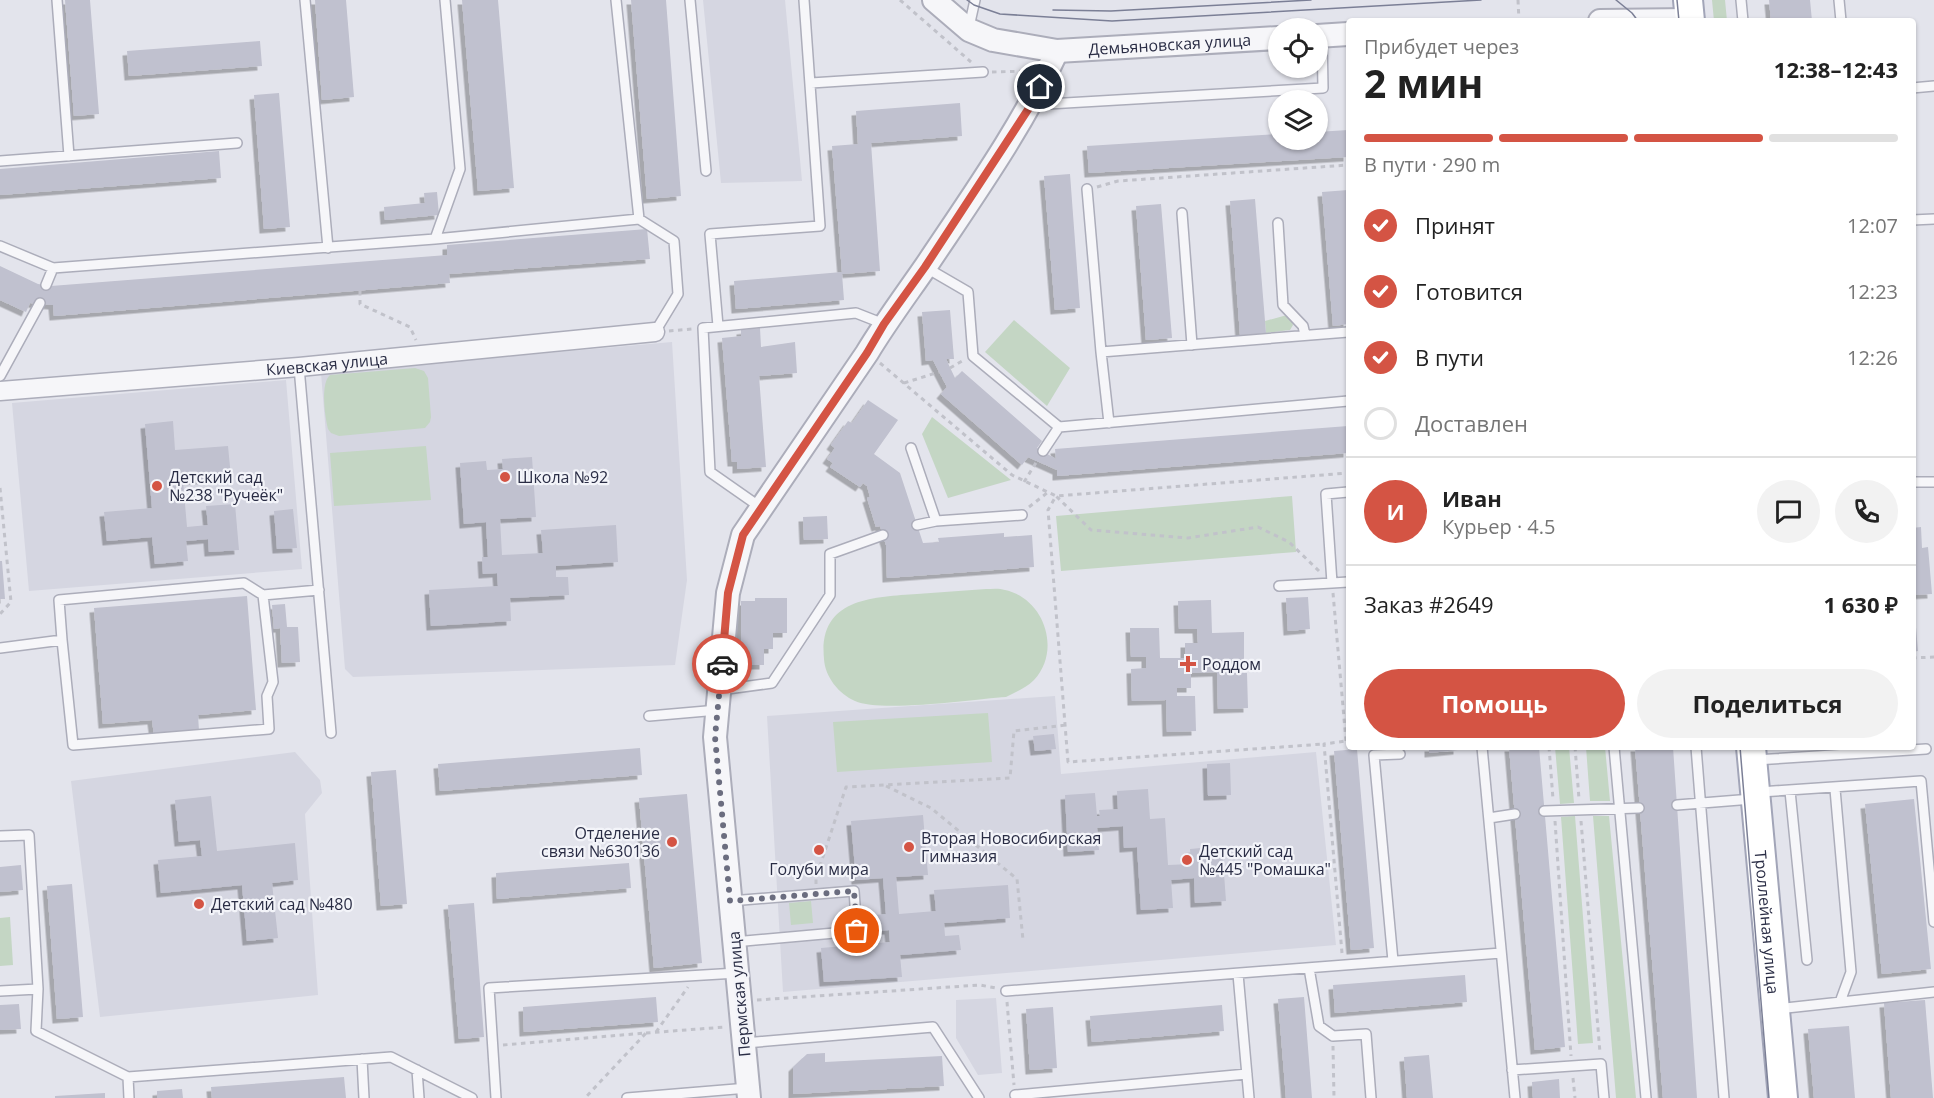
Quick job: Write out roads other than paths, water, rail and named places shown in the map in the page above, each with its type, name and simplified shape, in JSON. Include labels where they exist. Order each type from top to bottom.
[{"type":"main road","name":"Троллейная улица","points":[[1751,754],[1783,1098]]},
{"type":"street","name":"Демьяновская улица","points":[[934,0],[969,30],[993,40],[1057,51],[1268,39]]},
{"type":"street","points":[[1640,18],[1689,14]]},
{"type":"street","points":[[1328,35],[1346,34]]},
{"type":"street","name":"Пермская улица","points":[[748,1093],[715,737],[728,593],[743,535],[867,353],[884,324],[925,267],[1031,105],[1057,51]]},
{"type":"street","name":"Киевская улица","points":[[0,392],[300,367],[655,332]]},
{"type":"lane","points":[[57,0],[69,156]]},
{"type":"lane","points":[[305,0],[328,248]]},
{"type":"lane","points":[[435,239],[460,170],[445,0]]},
{"type":"lane","points":[[616,0],[639,219]]},
{"type":"lane","points":[[690,0],[706,171]]},
{"type":"lane","points":[[718,326],[710,234],[820,226],[804,0]]},
{"type":"lane","points":[[969,30],[975,0]]},
{"type":"lane","points":[[1742,0],[1743,18]]},
{"type":"lane","points":[[1839,0],[1841,18]]},
{"type":"lane","points":[[811,83],[983,72]]},
{"type":"lane","points":[[1031,105],[1323,88],[1322,78]]},
{"type":"lane","points":[[1916,88],[1934,86]]},
{"type":"lane","points":[[0,161],[237,143]]},
{"type":"lane","points":[[1086,189],[1109,423]]},
{"type":"lane","points":[[1182,213],[1192,345]]},
{"type":"lane","points":[[0,246],[52,268],[328,248],[639,219],[674,241],[678,294],[655,332]]},
{"type":"lane","points":[[1916,220],[1934,219]]},
{"type":"lane","points":[[1278,223],[1283,305],[1302,326],[1305,335]]},
{"type":"lane","points":[[925,267],[968,292],[973,356],[1059,427],[1346,401]]},
{"type":"lane","points":[[46,285],[52,268]]},
{"type":"lane","points":[[0,376],[40,303]]},
{"type":"lane","points":[[762,509],[710,472],[703,328],[856,313],[884,324]]},
{"type":"lane","points":[[1101,352],[1346,332]]},
{"type":"lane","points":[[300,367],[331,733]]},
{"type":"lane","points":[[1043,451],[1059,427]]},
{"type":"lane","points":[[911,448],[936,521]]},
{"type":"lane","points":[[1916,482],[1934,482]]},
{"type":"lane","points":[[1332,583],[1326,494],[1346,492]]},
{"type":"lane","points":[[917,525],[936,521],[1022,515]]},
{"type":"lane","points":[[649,716],[719,700],[772,683],[830,595],[830,554],[883,535]]},
{"type":"lane","points":[[1279,586],[1346,582]]},
{"type":"lane","points":[[263,595],[273,681],[267,696],[269,729],[73,746],[59,600],[244,583],[263,595],[318,590]]},
{"type":"lane","points":[[0,648],[62,640]]},
{"type":"lane","points":[[1916,749],[1926,749]]},
{"type":"lane","points":[[1482,750],[1515,1098]]},
{"type":"lane","points":[[1614,750],[1646,1098]]},
{"type":"lane","points":[[1696,750],[1724,1098]]},
{"type":"lane","points":[[1751,754],[1891,750]]},
{"type":"lane","points":[[1393,962],[1374,755],[1400,754]]},
{"type":"lane","points":[[1677,805],[1790,791],[1921,781],[1934,922]]},
{"type":"lane","points":[[1835,789],[1851,972],[1840,1002]]},
{"type":"lane","points":[[1790,791],[1807,960]]},
{"type":"lane","points":[[1544,811],[1639,808]]},
{"type":"lane","points":[[1489,818],[1515,814]]},
{"type":"lane","points":[[0,836],[29,835],[38,989],[36,1031],[128,1077],[391,1057],[472,1098]]},
{"type":"lane","points":[[730,901],[854,891],[857,931],[734,942]]},
{"type":"lane","points":[[1006,991],[1501,953]]},
{"type":"lane","points":[[1309,968],[1319,1026],[1333,1036],[1366,1034],[1371,1098]]},
{"type":"lane","points":[[496,1098],[489,988],[737,973]]},
{"type":"lane","points":[[1238,974],[1249,1098]]},
{"type":"lane","points":[[0,991],[38,989]]},
{"type":"lane","points":[[1775,1010],[1934,992]]},
{"type":"lane","points":[[743,1034],[933,1027],[979,1098]]},
{"type":"lane","points":[[362,1059],[364,1098]]},
{"type":"lane","points":[[1512,1070],[1601,1064],[1605,1098]]},
{"type":"lane","points":[[417,1070],[419,1098]]},
{"type":"lane","points":[[1015,1095],[1247,1074]]},
{"type":"lane","points":[[128,1077],[129,1098]]},
{"type":"lane","points":[[627,1098],[748,1093]]},
{"type":"tram line","points":[[967,0],[974,5],[1000,14],[1112,21],[1481,0]]},
{"type":"tram line","points":[[1053,10],[1111,11],[1311,0]]},
{"type":"tram line","points":[[1616,0],[1636,18]]},
{"type":"tram line","points":[[1677,0],[1679,18]]},
{"type":"tram line","points":[[1740,750],[1769,1098]]},
{"type":"place","name":"Школа №92","points":[[505,477]]},
{"type":"place","name":"Детский сад №238 \"Ручеёк\"","points":[[157,486]]},
{"type":"place","name":"Роддом","points":[[1188,664]]},
{"type":"place","name":"Отделение связи №630136","points":[[672,842]]},
{"type":"place","name":"Вторая Новосибирская Гимназия","points":[[909,847]]},
{"type":"place","name":"Голуби мира","points":[[819,850]]},
{"type":"place","name":"Детский сад №445 \"Ромашка\"","points":[[1187,860]]},
{"type":"place","name":"Детский сад №480","points":[[199,904]]}]
